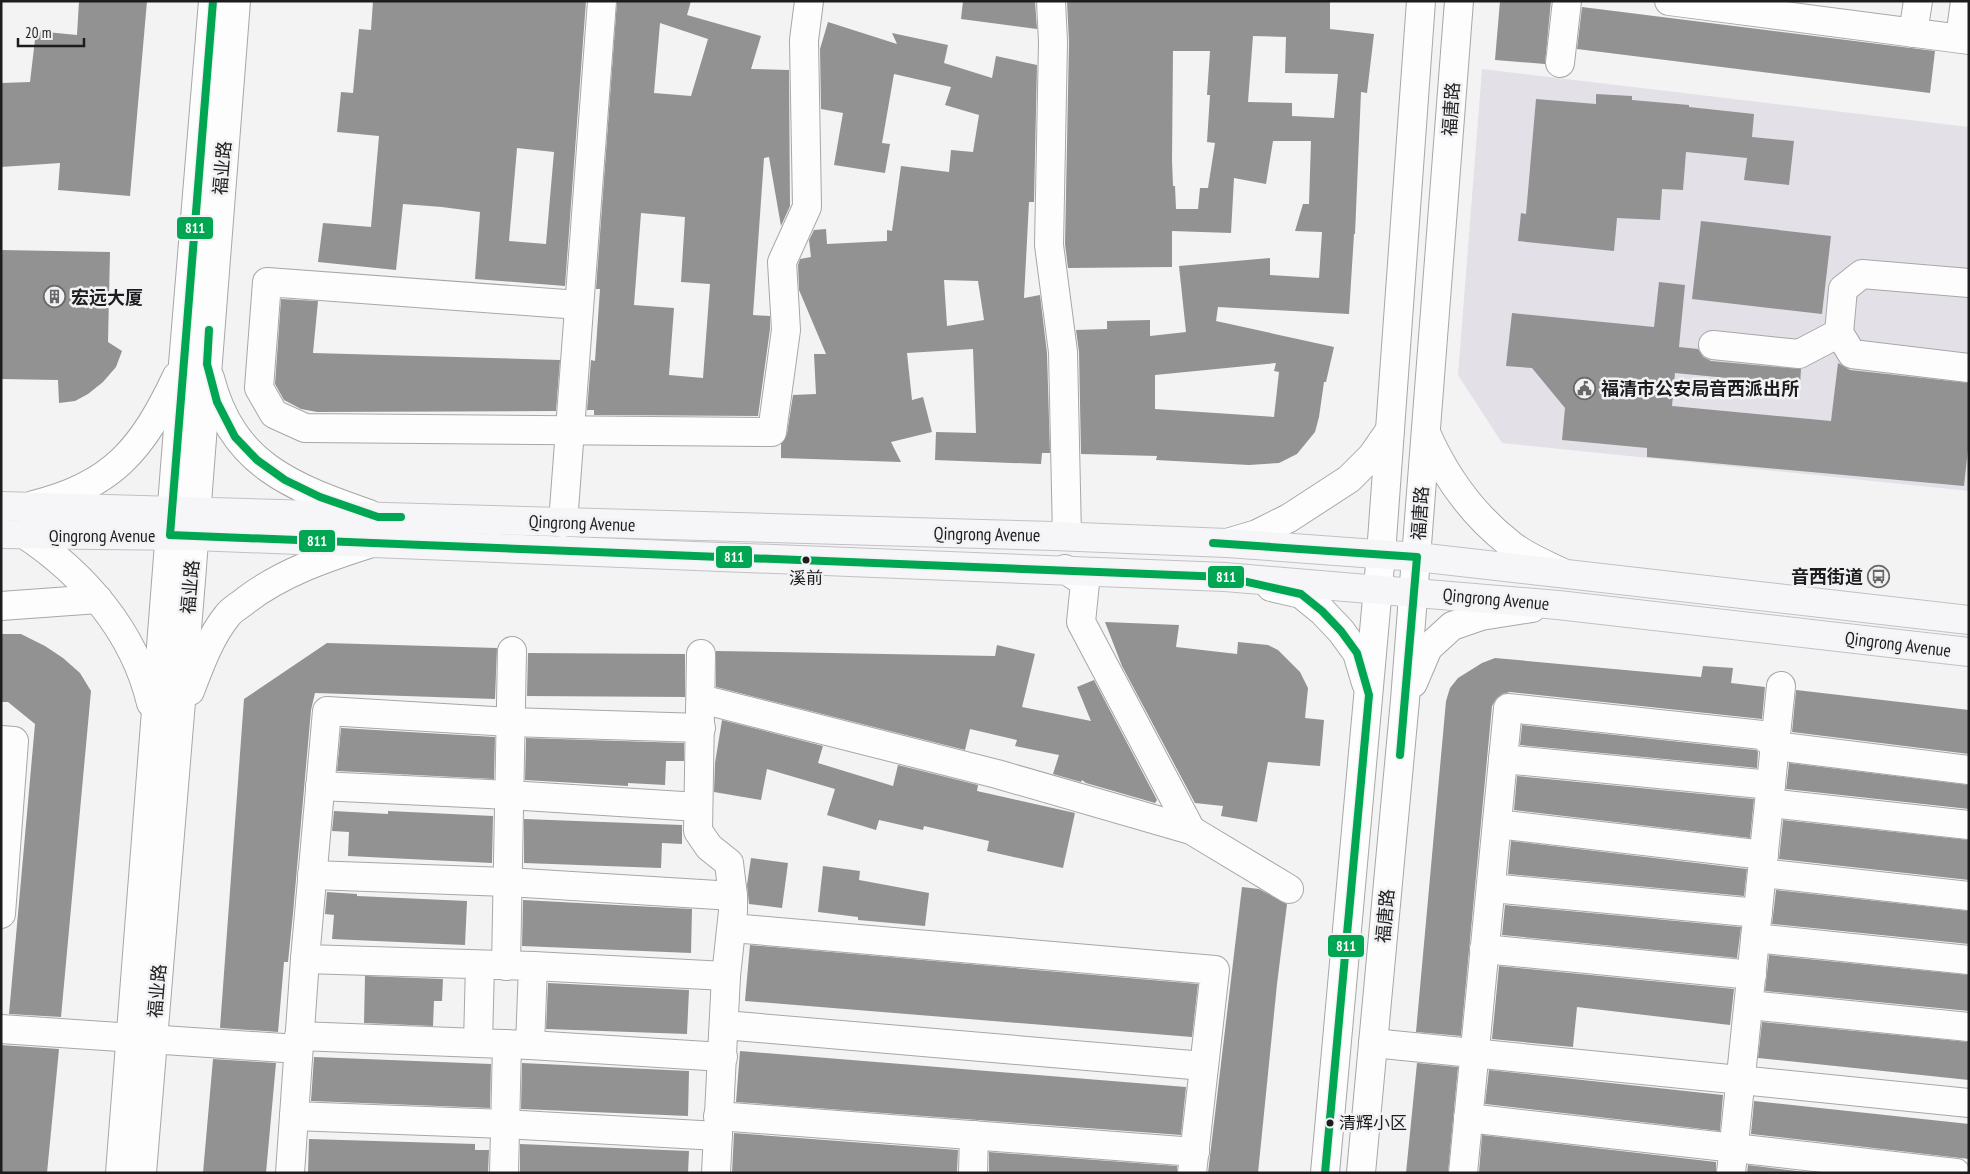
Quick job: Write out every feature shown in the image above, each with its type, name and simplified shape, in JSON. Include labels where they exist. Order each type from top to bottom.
[{"type":"main road","name":"Qingrong Avenue","points":[[14,506],[183,523],[377,529],[1065,569],[1225,576],[1558,605],[1969,652]]},
{"type":"main road","name":"Qingrong Avenue","points":[[13,534],[183,523]]},
{"type":"main road","name":"Qingrong Avenue","points":[[377,529],[562,523],[1067,536],[1227,543],[1417,557],[1969,620]]},
{"type":"street","name":"福业路","points":[[142,1173],[142,1039],[195,364],[213,1]]},
{"type":"street","name":"福业路","points":[[195,364],[236,1]]},
{"type":"street","points":[[562,523],[602,1]]},
{"type":"street","points":[[579,305],[267,282],[259,388],[274,414],[306,428],[772,432],[786,330],[782,262],[808,207],[804,40],[809,1]]},
{"type":"street","points":[[1051,1],[1049,244],[1063,352],[1067,536]]},
{"type":"street","name":"福唐路","points":[[1325,1173],[1381,554],[1421,1]]},
{"type":"street","name":"福唐路","points":[[1361,1173],[1414,593],[1459,1]]},
{"type":"street","points":[[1560,63],[1567,1]]},
{"type":"street","points":[[1669,1],[1964,39],[1965,1]]},
{"type":"street","points":[[1914,33],[1918,1]]},
{"type":"street","points":[[1969,283],[1862,274],[1843,289],[1839,333],[1852,354],[1969,368]]},
{"type":"street","points":[[1713,345],[1799,354],[1839,333]]},
{"type":"street","points":[[13,534],[58,558],[98,600],[123,633],[138,662],[149,694],[167,721],[228,615],[264,586],[296,570],[334,555],[377,529],[285,480],[257,460],[235,437],[195,364],[168,395],[138,444],[116,468],[95,482],[60,499],[14,506]]},
{"type":"street","points":[[1227,543],[1257,534],[1289,518],[1349,479],[1372,456],[1390,430]]},
{"type":"street","points":[[1426,433],[1438,458],[1458,491],[1481,518],[1510,544],[1562,573]]},
{"type":"street","points":[[1065,569],[1085,583],[1081,622],[1191,830]]},
{"type":"street","points":[[1225,576],[1301,594],[1322,611],[1341,631],[1357,653],[1369,695]]},
{"type":"street","points":[[1,606],[98,600]]},
{"type":"street","points":[[1405,700],[1428,648],[1452,626],[1481,616],[1510,610],[1558,605]]},
{"type":"street","points":[[478,1043],[507,882],[512,652]]},
{"type":"street","points":[[701,654],[698,831],[709,846],[729,863],[733,896],[732,928],[726,976],[716,1173]]},
{"type":"street","points":[[1733,1160],[1781,686]]},
{"type":"street","points":[[701,700],[997,774],[1191,830],[1290,889]]},
{"type":"street","points":[[1463,1173],[1508,708],[1762,735],[1775,746],[1969,770]]},
{"type":"street","points":[[290,1173],[304,959],[327,711],[510,722],[701,728]]},
{"type":"street","points":[[1,740],[14,741],[5,824],[1,913]]},
{"type":"street","points":[[1503,759],[1770,794],[1969,825]]},
{"type":"street","points":[[320,786],[698,807]]},
{"type":"street","points":[[1497,824],[1969,896]]},
{"type":"street","points":[[312,875],[507,882],[733,896]]},
{"type":"street","points":[[1490,888],[1756,925],[1969,960]]},
{"type":"street","points":[[294,1116],[505,1124],[718,1126],[974,1135],[1194,1162],[1215,970],[732,928]]},
{"type":"street","points":[[1484,949],[1752,976]]},
{"type":"street","points":[[304,959],[533,966],[726,976]]},
{"type":"street","points":[[504,1173],[505,1124],[533,966]]},
{"type":"street","points":[[1749,1004],[1969,1027]]},
{"type":"street","points":[[724,1025],[1204,1066]]},
{"type":"street","points":[[1,1029],[142,1039],[299,1043],[519,1044],[722,1057]]},
{"type":"street","name":"福业路","points":[[120,1173],[142,1039]]},
{"type":"street","points":[[1373,1043],[1969,1103]]},
{"type":"street","points":[[1468,1118],[1733,1160],[1956,1173]]},
{"type":"street","points":[[973,1173],[974,1135]]},
{"type":"shaded area","points":[[1482,69],[1969,127],[1969,491],[1502,443],[1458,375]]},
{"type":"building","points":[[79,1],[147,1],[130,196],[58,190],[60,163],[1,167],[1,83],[30,82],[36,31],[77,35]]},
{"type":"building","points":[[373,1],[586,1],[565,286],[475,279],[480,212],[442,207],[403,204],[396,270],[318,262],[323,223],[371,227],[379,136],[337,132],[341,92],[353,93],[359,29],[371,30]],"holes":[[[517,148],[554,152],[546,244],[509,241]]]},
{"type":"building","points":[[617,1],[691,1],[687,15],[761,36],[751,69],[789,70],[790,206],[781,226],[769,157],[764,158],[753,315],[770,316],[770,329],[758,416],[594,415],[594,410],[587,410],[591,360],[595,361],[600,289],[596,289]],"holes":[[[660,23],[708,39],[691,96],[654,93]],[[641,213],[685,217],[681,282],[710,284],[703,378],[669,375],[674,308],[634,305]]]},
{"type":"building","points":[[963,1],[1035,1],[1037,29],[961,19]]},
{"type":"building","points":[[1067,1],[1330,1],[1330,29],[1374,34],[1367,93],[1361,92],[1355,234],[1349,314],[1218,307],[1216,321],[1334,347],[1326,382],[1324,382],[1315,432],[1297,454],[1279,463],[1249,465],[1156,460],[1157,456],[1081,454],[1079,352],[1076,330],[1107,329],[1107,321],[1150,320],[1150,336],[1186,332],[1179,266],[1270,258],[1270,275],[1319,278],[1322,232],[1295,231],[1303,204],[1309,204],[1311,141],[1273,141],[1266,184],[1234,178],[1231,233],[1172,231],[1172,267],[1068,268],[1065,244],[1069,42]],"holes":[[[1253,36],[1286,37],[1285,73],[1338,74],[1334,118],[1292,116],[1292,103],[1248,102]],[[1173,51],[1210,51],[1207,95],[1210,95],[1207,142],[1215,143],[1208,188],[1200,188],[1198,209],[1176,209],[1172,160]],[[1276,363],[1274,371],[1279,372],[1274,417],[1155,409],[1155,375]]]},
{"type":"building","points":[[1500,1],[1551,1],[1545,64],[1495,60]]},
{"type":"building","points":[[1582,7],[1935,51],[1930,93],[1577,49]]},
{"type":"building","points":[[828,22],[897,44],[892,33],[948,45],[944,63],[992,78],[996,56],[1037,65],[1034,202],[1029,202],[1024,298],[1040,295],[1047,353],[1050,453],[1042,453],[1041,464],[935,460],[936,432],[976,433],[973,349],[907,353],[912,400],[923,397],[932,432],[891,442],[901,462],[781,458],[781,444],[787,434],[793,395],[816,394],[814,354],[826,354],[799,290],[798,265],[800,259],[811,257],[809,240],[814,230],[826,229],[827,244],[887,241],[887,230],[892,231],[901,166],[949,172],[951,150],[973,152],[979,115],[945,105],[951,87],[894,74],[882,143],[890,144],[885,173],[834,165],[843,113],[821,109],[820,49]],"holes":[[[944,280],[978,281],[984,320],[947,326]]]},
{"type":"building","points":[[1596,94],[1632,96],[1632,100],[1689,105],[1689,107],[1754,114],[1752,137],[1794,141],[1789,185],[1744,180],[1747,158],[1686,152],[1683,190],[1662,189],[1660,220],[1617,218],[1614,251],[1518,241],[1521,213],[1526,214],[1536,99],[1596,104]]},
{"type":"building","points":[[1701,221],[1831,236],[1822,314],[1692,299]]},
{"type":"building","name":"宏远大厦","points":[[1,250],[110,252],[108,342],[122,351],[116,367],[103,382],[88,394],[75,401],[59,403],[58,380],[1,379]]},
{"type":"building","points":[[1659,282],[1685,285],[1679,347],[1698,349],[1703,357],[1711,361],[1801,369],[1800,385],[1675,373],[1672,406],[1831,421],[1838,363],[1850,370],[1969,383],[1969,440],[1964,486],[1647,457],[1647,448],[1562,440],[1565,408],[1532,368],[1506,366],[1512,313],[1654,327]]},
{"type":"building","points":[[281,299],[318,301],[313,353],[560,360],[556,411],[317,412],[301,409],[284,400],[275,384]]},
{"type":"building","points":[[1105,622],[1179,625],[1176,647],[1237,654],[1238,642],[1268,645],[1278,650],[1300,672],[1308,688],[1305,718],[1324,720],[1320,766],[1268,762],[1257,822],[1221,816],[1223,806],[1195,803],[1122,666]]},
{"type":"building","points":[[1,634],[21,634],[45,646],[80,673],[91,691],[61,1017],[9,1014],[35,724],[8,702],[1,702]]},
{"type":"building","points":[[327,643],[497,648],[495,699],[315,693],[311,710],[288,962],[284,962],[278,1032],[220,1028],[244,699]]},
{"type":"building","points":[[997,645],[1035,654],[1022,707],[1091,721],[1077,687],[1094,680],[1157,800],[1155,803],[1086,783],[1082,780],[1081,782],[1053,774],[1059,755],[1015,746],[1017,740],[970,729],[965,750],[716,687],[716,651],[995,656]]},
{"type":"building","points":[[528,653],[685,654],[685,697],[527,696]]},
{"type":"building","points":[[1495,658],[1701,677],[1703,666],[1733,668],[1731,683],[1765,687],[1762,719],[1510,692],[1502,694],[1496,699],[1492,706],[1461,1036],[1416,1032],[1446,701],[1450,688],[1458,678],[1482,663]]},
{"type":"building","points":[[1796,690],[1969,710],[1969,754],[1792,732]]},
{"type":"building","points":[[722,720],[823,746],[818,763],[893,786],[898,765],[978,785],[977,791],[1075,813],[1063,868],[987,851],[989,841],[924,826],[923,830],[879,820],[876,830],[827,815],[835,789],[767,769],[761,800],[714,792],[715,763]]},
{"type":"building","points":[[1522,725],[1756,750],[1758,752],[1757,768],[1520,745]]},
{"type":"building","points":[[341,728],[495,737],[494,779],[337,771]]},
{"type":"building","points":[[526,738],[684,743],[684,761],[666,761],[665,785],[628,783],[628,786],[525,780]]},
{"type":"building","points":[[1789,763],[1969,785],[1969,809],[1786,789]]},
{"type":"building","points":[[1517,776],[1754,799],[1750,838],[1514,810]]},
{"type":"building","points":[[334,811],[388,814],[388,811],[493,816],[492,863],[348,856],[349,832],[332,831]]},
{"type":"building","points":[[524,819],[682,825],[682,844],[662,843],[661,868],[524,863]]},
{"type":"building","points":[[1783,820],[1969,840],[1969,880],[1779,859]]},
{"type":"building","points":[[1511,841],[1747,869],[1744,896],[1508,874]]},
{"type":"building","points":[[751,858],[788,863],[782,908],[749,904],[747,885]]},
{"type":"building","points":[[823,866],[860,871],[859,880],[929,893],[925,926],[858,920],[858,917],[818,912]]},
{"type":"building","points":[[1242,887],[1259,889],[1287,904],[1258,1173],[1208,1173]]},
{"type":"building","points":[[1776,890],[1969,911],[1969,944],[1772,924]]},
{"type":"building","points":[[327,892],[357,894],[357,896],[467,901],[465,945],[332,939],[334,915],[325,914]]},
{"type":"building","points":[[523,900],[692,909],[691,953],[522,946]]},
{"type":"building","points":[[1505,905],[1741,927],[1737,958],[1502,935]]},
{"type":"building","points":[[750,945],[1198,984],[1192,1037],[745,1001]]},
{"type":"building","points":[[1769,955],[1969,975],[1969,1011],[1765,991]]},
{"type":"building","points":[[1499,966],[1734,989],[1730,1025],[1577,1007],[1573,1047],[1492,1039]]},
{"type":"building","points":[[365,976],[443,979],[442,1001],[434,1001],[433,1026],[364,1023]]},
{"type":"building","points":[[548,983],[689,990],[687,1034],[546,1029]]},
{"type":"building","points":[[1762,1022],[1969,1042],[1969,1080],[1758,1058]]},
{"type":"building","points":[[1,1045],[59,1049],[47,1173],[1,1173]]},
{"type":"building","points":[[740,1051],[1186,1087],[1181,1135],[736,1102]]},
{"type":"building","points":[[314,1057],[491,1064],[490,1108],[311,1101]]},
{"type":"building","points":[[213,1059],[276,1063],[266,1173],[203,1173]]},
{"type":"building","points":[[522,1063],[689,1071],[688,1116],[521,1109]]},
{"type":"building","points":[[1417,1063],[1458,1067],[1448,1173],[1406,1173]]},
{"type":"building","points":[[1489,1070],[1723,1095],[1720,1131],[1485,1104]]},
{"type":"building","points":[[1754,1101],[1969,1124],[1969,1159],[1751,1134]]},
{"type":"building","points":[[734,1133],[958,1150],[957,1173],[732,1173]]},
{"type":"building","points":[[1482,1135],[1716,1162],[1716,1173],[1479,1172]]},
{"type":"building","points":[[309,1139],[475,1144],[475,1150],[489,1150],[488,1173],[308,1173]]},
{"type":"building","points":[[520,1144],[689,1151],[688,1173],[520,1173]]},
{"type":"building","points":[[989,1152],[1177,1166],[1177,1173],[989,1173]]},
{"type":"building","points":[[1748,1165],[1814,1173],[1747,1173]]},
{"type":"transit line","name":"811","points":[[213,1],[170,535],[1225,577],[1301,594],[1322,611],[1341,631],[1357,653],[1369,695],[1325,1173]]},
{"type":"transit line","name":"811","points":[[209,330],[207,364],[217,402],[235,437],[257,460],[285,480],[320,497],[378,517],[401,517]]},
{"type":"transit line","name":"811","points":[[1213,543],[1417,557],[1400,755]]},
{"type":"place","name":"宏远大厦","points":[[55,297]]},
{"type":"place","name":"福清市公安局音西派出所","points":[[1585,388]]},
{"type":"place","name":"溪前","points":[[806,560]]},
{"type":"place","name":"音西街道","points":[[1879,576]]},
{"type":"place","name":"清辉小区","points":[[1330,1123]]}]
